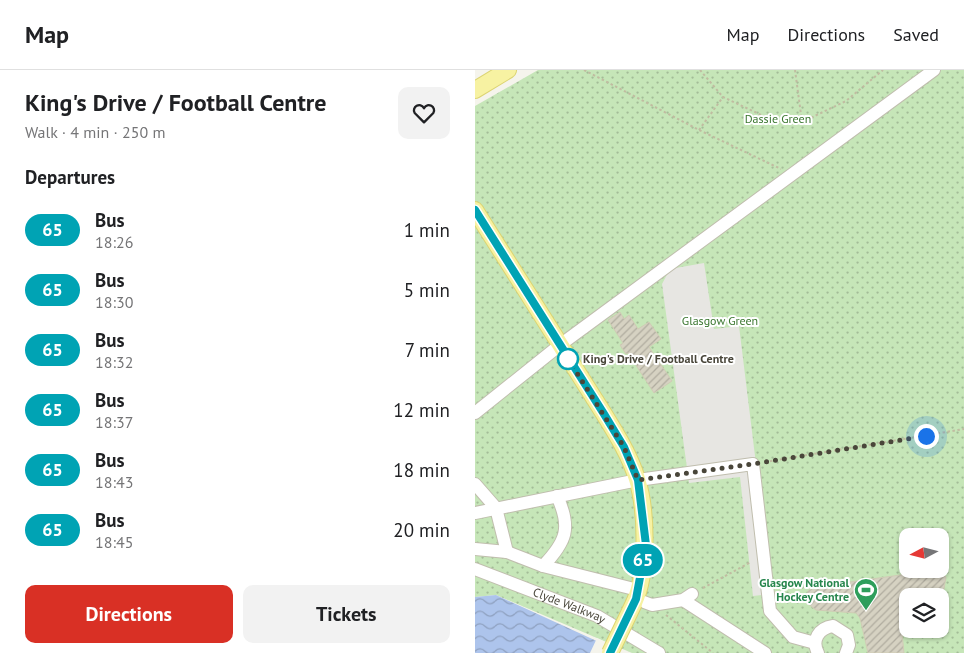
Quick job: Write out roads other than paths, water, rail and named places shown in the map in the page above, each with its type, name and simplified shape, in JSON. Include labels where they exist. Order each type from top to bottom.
[{"type":"main road","points":[[475,90],[508,70]]},
{"type":"main road","points":[[475,210],[624,447],[638,480],[646,545],[636,597],[610,653]]},
{"type":"street","points":[[475,413],[560,345],[933,70]]},
{"type":"street","points":[[475,513],[638,480],[753,464],[770,611],[793,637],[817,648],[819,632],[828,627],[839,628],[847,635],[849,640],[845,653]]},
{"type":"street","points":[[475,484],[496,508],[507,552]]},
{"type":"street","points":[[543,566],[559,549],[566,533],[563,509],[557,496]]},
{"type":"street","points":[[475,549],[507,552],[636,597],[652,605],[688,597],[765,653]]},
{"type":"street","name":"Clyde Walkway","points":[[475,569],[597,616],[659,653]]},
{"type":"water","points":[[496,595],[623,653],[475,653],[475,597]]},
{"type":"place","name":"King's Drive / Football Centre","points":[[568,359]]},
{"type":"place","name":"Glasgow National Hockey Centre","points":[[866,611]]},
{"type":"park label","name":"Dassie Green","points":[[778,119]]},
{"type":"park label","name":"Glasgow Green","points":[[720,321]]}]
